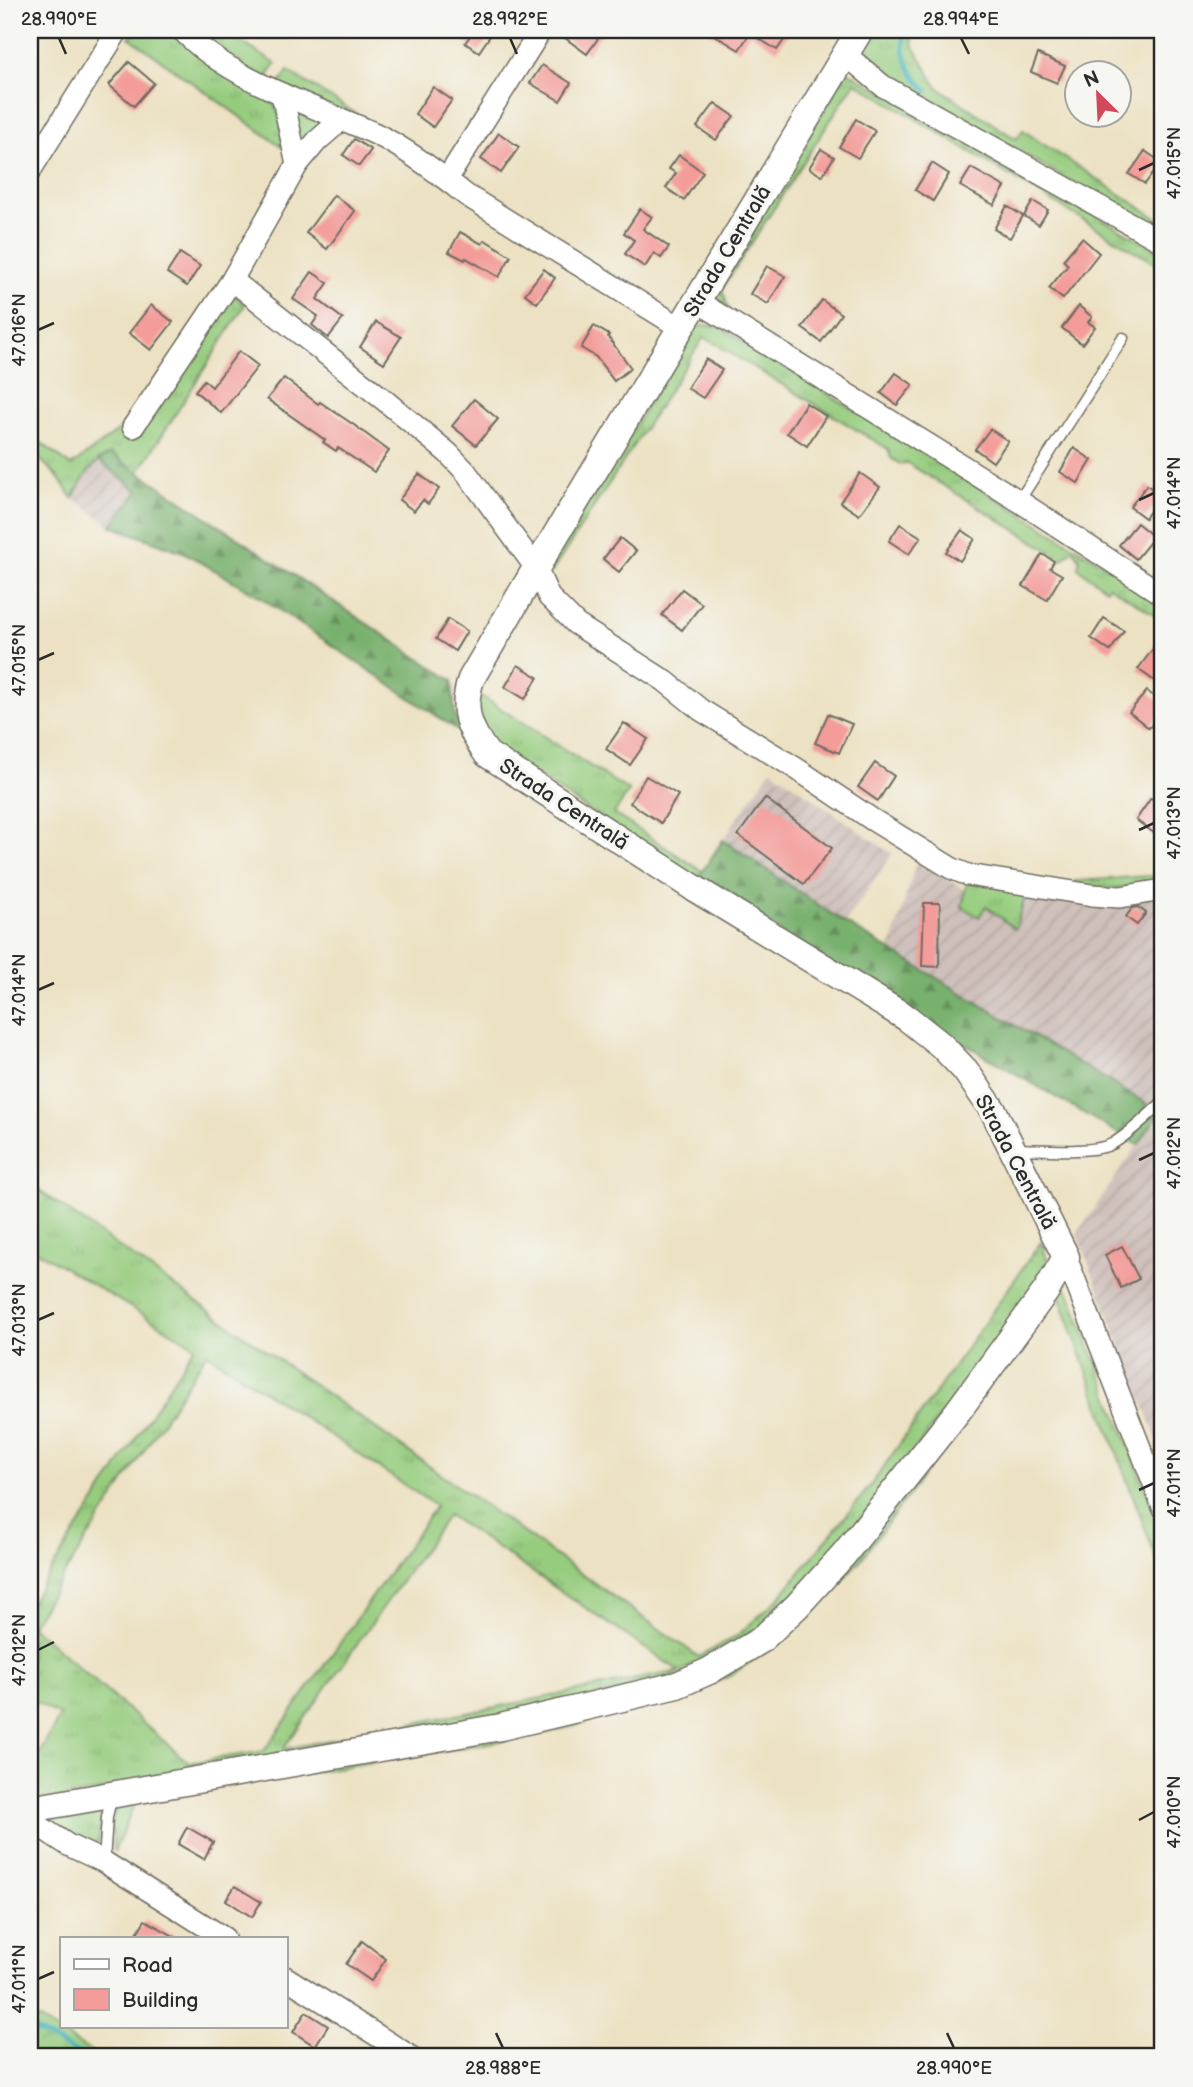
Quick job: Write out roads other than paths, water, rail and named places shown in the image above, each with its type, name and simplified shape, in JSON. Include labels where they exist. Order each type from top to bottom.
[{"type":"street","points":[[30,171],[118,30]]},
{"type":"street","points":[[182,30],[198,47],[282,94],[378,135],[447,179],[466,195],[681,328]]},
{"type":"street","points":[[447,179],[541,30]]},
{"type":"street","name":"Strada Centrală","points":[[860,30],[471,679],[466,695],[467,714],[473,735],[487,754],[672,874],[907,1018],[941,1045],[965,1070],[994,1112],[1066,1257],[1163,1507]]},
{"type":"street","points":[[846,55],[883,86],[1163,242]]},
{"type":"street","points":[[282,94],[297,165]]},
{"type":"street","points":[[133,427],[232,280],[297,165],[317,141],[341,121]]},
{"type":"street","points":[[232,280],[448,453],[466,472],[536,568],[549,597],[576,624],[665,681],[701,710],[951,868],[984,879],[1093,895],[1120,897],[1163,890]]},
{"type":"street","points":[[697,301],[1163,594]]},
{"type":"street","points":[[30,1809],[501,1727],[677,1685],[734,1657],[761,1640],[781,1622],[845,1553],[958,1411],[1046,1290],[1066,1257]]},
{"type":"street","points":[[30,1820],[68,1845],[104,1862],[222,1937]]},
{"type":"street","points":[[287,1979],[411,2057]]},
{"type":"lane","points":[[1019,501],[1123,338]]},
{"type":"lane","points":[[1013,1149],[1087,1150],[1110,1145],[1163,1102]]},
{"type":"lane","points":[[104,1862],[107,1817],[113,1793]]},
{"type":"waterway","points":[[905,30],[905,56],[927,91]]},
{"type":"waterway","points":[[30,2028],[85,2057]]}]
